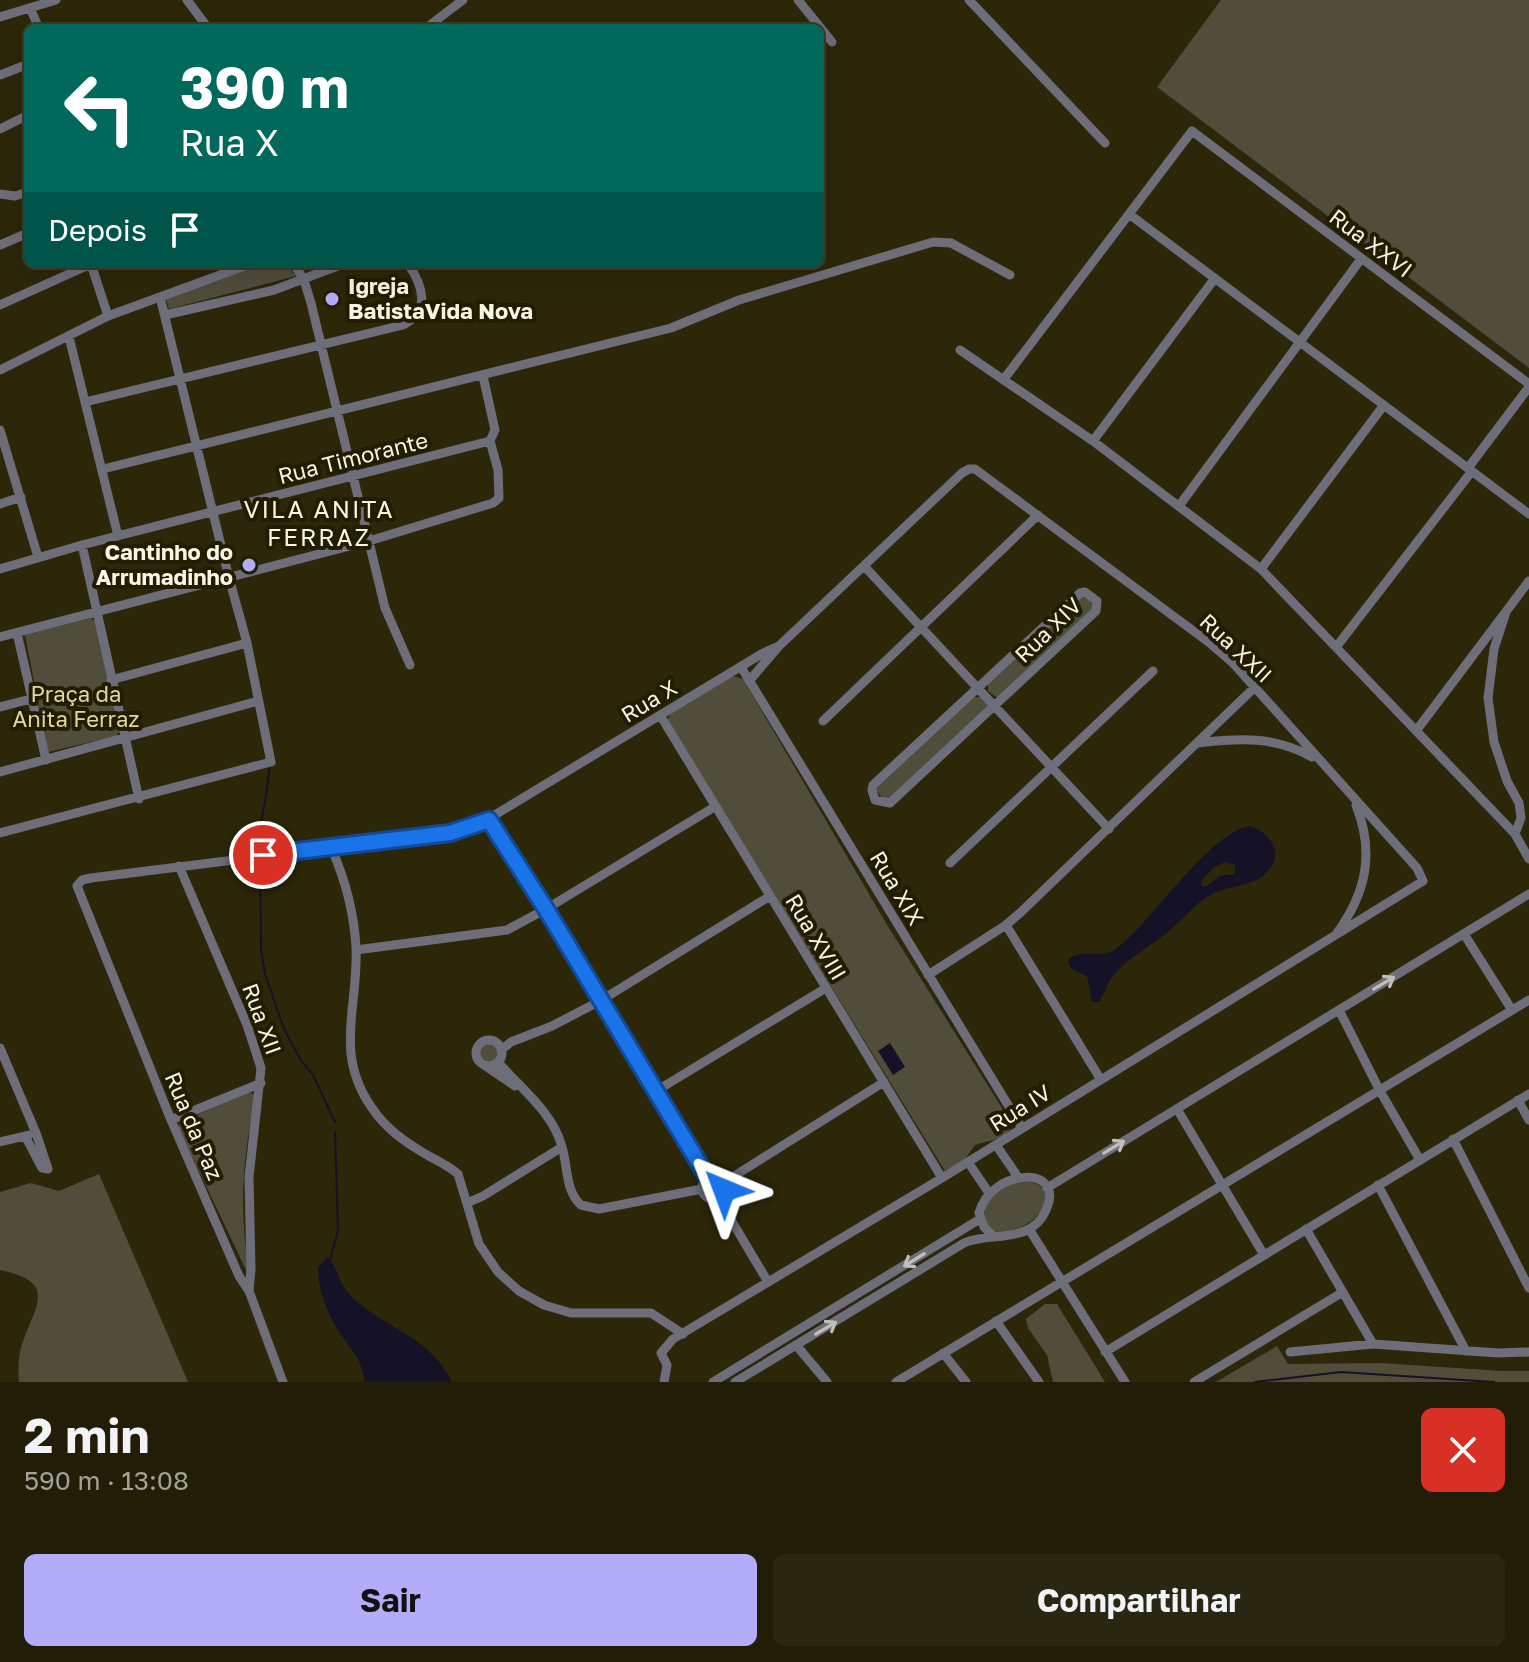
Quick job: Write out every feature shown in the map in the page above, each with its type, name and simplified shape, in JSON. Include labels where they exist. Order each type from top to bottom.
[{"type":"street","points":[[0,15],[56,0]]},
{"type":"street","points":[[187,0],[205,24]]},
{"type":"street","points":[[431,24],[463,0]]},
{"type":"street","points":[[798,0],[817,24]]},
{"type":"street","points":[[969,0],[1105,143]]},
{"type":"street","points":[[30,8],[37,24]]},
{"type":"street","points":[[824,32],[832,42]]},
{"type":"street","points":[[0,75],[24,66]]},
{"type":"street","points":[[0,129],[24,117]]},
{"type":"street","name":"Rua XXVI","points":[[1129,214],[1192,131],[1529,385]]},
{"type":"street","points":[[0,194],[15,196],[24,193]]},
{"type":"street","points":[[1004,379],[1129,214],[1529,514]]},
{"type":"street","points":[[0,245],[24,235]]},
{"type":"street","points":[[103,469],[671,328],[739,300],[933,242],[951,243],[1010,275]]},
{"type":"street","points":[[1179,506],[1361,259]]},
{"type":"street","points":[[0,305],[82,268]]},
{"type":"street","points":[[92,268],[108,316]]},
{"type":"street","points":[[0,370],[108,316],[239,268]]},
{"type":"street","points":[[296,268],[304,280],[321,345],[385,608],[410,665]]},
{"type":"street","points":[[165,315],[274,290],[333,268]]},
{"type":"street","points":[[85,402],[403,325],[416,316],[422,306],[423,296],[410,268]]},
{"type":"street","points":[[1093,441],[1215,278]]},
{"type":"street","points":[[0,833],[271,762],[247,643],[160,297]]},
{"type":"street","points":[[69,337],[118,536]]},
{"type":"street","points":[[960,350],[1093,441],[1261,569],[1515,834],[1529,859]]},
{"type":"street","points":[[0,637],[369,541],[493,503],[499,498],[500,486],[487,442],[495,430],[483,376]]},
{"type":"street","points":[[1337,646],[1470,470],[1529,385]]},
{"type":"street","points":[[1261,569],[1384,405]]},
{"type":"street","points":[[1,436],[38,557]]},
{"type":"street","name":"Rua Timorante","points":[[0,569],[82,545],[487,442]]},
{"type":"street","name":"Rua X","points":[[79,883],[86,878],[450,833],[489,820],[779,646],[965,470],[975,469],[992,481]]},
{"type":"street","name":"Rua XXII","points":[[992,481],[1211,644],[1255,687],[1423,877]]},
{"type":"street","points":[[0,504],[21,497]]},
{"type":"street","points":[[823,721],[1038,515]]},
{"type":"street","points":[[82,545],[139,799]]},
{"type":"street","points":[[865,567],[1109,829]]},
{"type":"street","points":[[1416,731],[1529,581]]},
{"type":"street","name":"Rua XIV","points":[[1080,593],[1094,596],[1096,611],[890,803],[875,800],[873,785],[979,686],[1080,593]]},
{"type":"street","points":[[1506,612],[1494,649],[1488,698],[1494,742],[1507,781],[1525,816],[1515,834]]},
{"type":"street","points":[[17,633],[46,760]]},
{"type":"street","points":[[111,680],[247,643]]},
{"type":"street","points":[[749,681],[779,646]]},
{"type":"street","name":"Rua XIX","points":[[741,667],[1022,1128]]},
{"type":"street","points":[[950,863],[1153,671]]},
{"type":"street","points":[[928,975],[1006,925],[1255,687]]},
{"type":"street","points":[[0,707],[31,699]]},
{"type":"street","points":[[0,772],[258,701]]},
{"type":"street","name":"Rua XVIII","points":[[660,715],[942,1178]]},
{"type":"street","points":[[1198,743],[1254,739],[1280,743],[1322,763]]},
{"type":"street","points":[[1333,938],[1354,907],[1364,881],[1366,838],[1354,798]]},
{"type":"street","points":[[356,950],[498,932],[546,909],[716,806]]},
{"type":"street","points":[[489,820],[708,1178]]},
{"type":"street","points":[[331,847],[351,906],[356,950],[348,1042],[360,1088],[386,1126],[403,1141],[458,1174],[475,1235],[485,1255],[511,1285],[544,1305],[571,1313],[651,1313],[683,1334]]},
{"type":"street","name":"Rua XII","points":[[179,866],[258,1052],[261,1068],[249,1177],[249,1291]]},
{"type":"street","name":"Rua IV","points":[[664,1382],[667,1365],[661,1353],[671,1341],[1418,886],[1423,877]]},
{"type":"street","name":"Rua da Paz","points":[[79,883],[77,891],[171,1120],[239,1276],[249,1291],[283,1382]]},
{"type":"street","points":[[1047,1188],[1529,894]]},
{"type":"street","points":[[484,1065],[498,1062],[501,1050],[511,1042],[600,1001],[770,896]]},
{"type":"street","points":[[1006,925],[1101,1080]]},
{"type":"street","points":[[1464,934],[1512,1010]]},
{"type":"street","points":[[656,1091],[826,988]]},
{"type":"street","points":[[896,1382],[1529,1000]]},
{"type":"street","points":[[1339,1010],[1380,1091],[1420,1160]]},
{"type":"street","points":[[522,1089],[478,1060],[477,1049],[484,1041],[536,1032]]},
{"type":"street","points":[[492,1041],[501,1050]]},
{"type":"street","points":[[1,1054],[49,1166],[46,1170],[25,1136]]},
{"type":"street","points":[[498,1062],[547,1116],[562,1147],[572,1193],[578,1203],[586,1208],[599,1209],[702,1189]]},
{"type":"street","points":[[723,1183],[884,1082]]},
{"type":"street","points":[[171,1120],[261,1083]]},
{"type":"street","points":[[1105,1352],[1529,1094]]},
{"type":"street","points":[[1518,1100],[1529,1120]]},
{"type":"street","points":[[1177,1109],[1264,1255]]},
{"type":"street","points":[[0,1142],[36,1133]]},
{"type":"street","points":[[1453,1139],[1529,1288]]},
{"type":"street","points":[[996,1145],[1018,1177]]},
{"type":"street","points":[[467,1203],[562,1147]]},
{"type":"street","points":[[968,1162],[989,1193]]},
{"type":"street","points":[[735,1382],[964,1243],[992,1235],[1013,1236],[1029,1229],[1044,1215],[1049,1204],[1047,1188],[1034,1177],[1018,1177],[989,1193],[980,1209],[980,1219],[992,1235]]},
{"type":"street","points":[[708,1178],[718,1178],[723,1183],[724,1190],[718,1198]]},
{"type":"street","points":[[702,1189],[708,1178]]},
{"type":"street","points":[[1378,1185],[1466,1351]]},
{"type":"street","points":[[702,1189],[708,1198],[718,1198]]},
{"type":"street","points":[[718,1198],[768,1282]]},
{"type":"street","points":[[713,1382],[980,1219]]},
{"type":"street","points":[[1029,1229],[1125,1382]]},
{"type":"street","points":[[1306,1229],[1373,1344]]},
{"type":"street","points":[[1194,1382],[1343,1292]]},
{"type":"street","points":[[996,1321],[1039,1382]]},
{"type":"street","points":[[1290,1352],[1373,1344],[1529,1352]]},
{"type":"street","points":[[796,1345],[827,1382]]},
{"type":"street","points":[[943,1353],[966,1382]]},
{"type":"green space","points":[[1221,0],[1529,0],[1529,368],[1157,87]]},
{"type":"green space","points":[[243,268],[289,268],[296,276],[169,309],[165,297]]},
{"type":"green space","points":[[1083,596],[1093,601],[1093,610],[999,699],[988,691],[988,684]]},
{"type":"green space","name":"Praça da Anita Ferraz","points":[[91,618],[95,621],[120,730],[116,736],[48,752],[25,635]]},
{"type":"green space","points":[[733,676],[743,679],[886,923],[1012,1124],[1002,1137],[975,1145],[965,1159],[945,1171],[667,721],[670,714]]},
{"type":"green space","points":[[974,697],[981,697],[989,706],[890,798],[882,798],[877,785]]},
{"type":"green space","points":[[485,1043],[493,1043],[499,1053],[493,1063],[485,1063],[479,1057],[479,1049]]},
{"type":"green space","points":[[250,1092],[256,1097],[244,1184],[247,1272],[178,1127],[180,1122]]},
{"type":"green space","points":[[99,1174],[188,1382],[19,1382],[21,1349],[38,1296],[30,1281],[0,1270],[0,1192],[31,1183],[59,1191]]},
{"type":"green space","points":[[1019,1181],[1035,1183],[1043,1190],[1046,1198],[1043,1208],[1024,1226],[993,1232],[984,1215],[985,1208],[1002,1189]]},
{"type":"green space","points":[[1045,1304],[1057,1304],[1105,1382],[1053,1382],[1047,1355],[1028,1328],[1026,1319]]},
{"type":"green space","points":[[1277,1346],[1288,1364],[1380,1363],[1529,1371],[1529,1382],[1216,1382]]},
{"type":"shaded area","points":[[1248,826],[1266,835],[1274,846],[1272,866],[1252,882],[1220,891],[1201,901],[1170,930],[1119,969],[1099,1002],[1092,1002],[1087,976],[1072,969],[1069,959],[1080,954],[1105,953],[1116,949],[1197,862],[1231,834]],"holes":[[[1225,862],[1235,865],[1235,874],[1220,876],[1207,886],[1202,886],[1201,881],[1213,868]]]},
{"type":"shaded area","points":[[890,1043],[905,1067],[893,1075],[878,1051]]},
{"type":"shaded area","points":[[327,1257],[353,1298],[432,1354],[452,1382],[364,1382],[360,1363],[332,1320],[322,1295],[318,1268]]},
{"type":"waterway","points":[[259,853],[269,767]]},
{"type":"waterway","points":[[260,859],[261,950],[265,974],[284,1029],[300,1059],[313,1075],[335,1122]]},
{"type":"waterway","points":[[330,1260],[338,1231],[335,1132]]},
{"type":"waterway","points":[[1255,1382],[1341,1372],[1494,1382]]},
{"type":"place","name":"Igreja BatistaVida Nova","points":[[332,299]]},
{"type":"place","name":"Cantinho do Arrumadinho","points":[[249,565]]},
{"type":"district","name":"VILA ANITA FERRAZ","points":[[319,524]]},
{"type":"route","points":[[263,855],[450,833],[489,820],[708,1178],[721,1180],[724,1190]]}]
